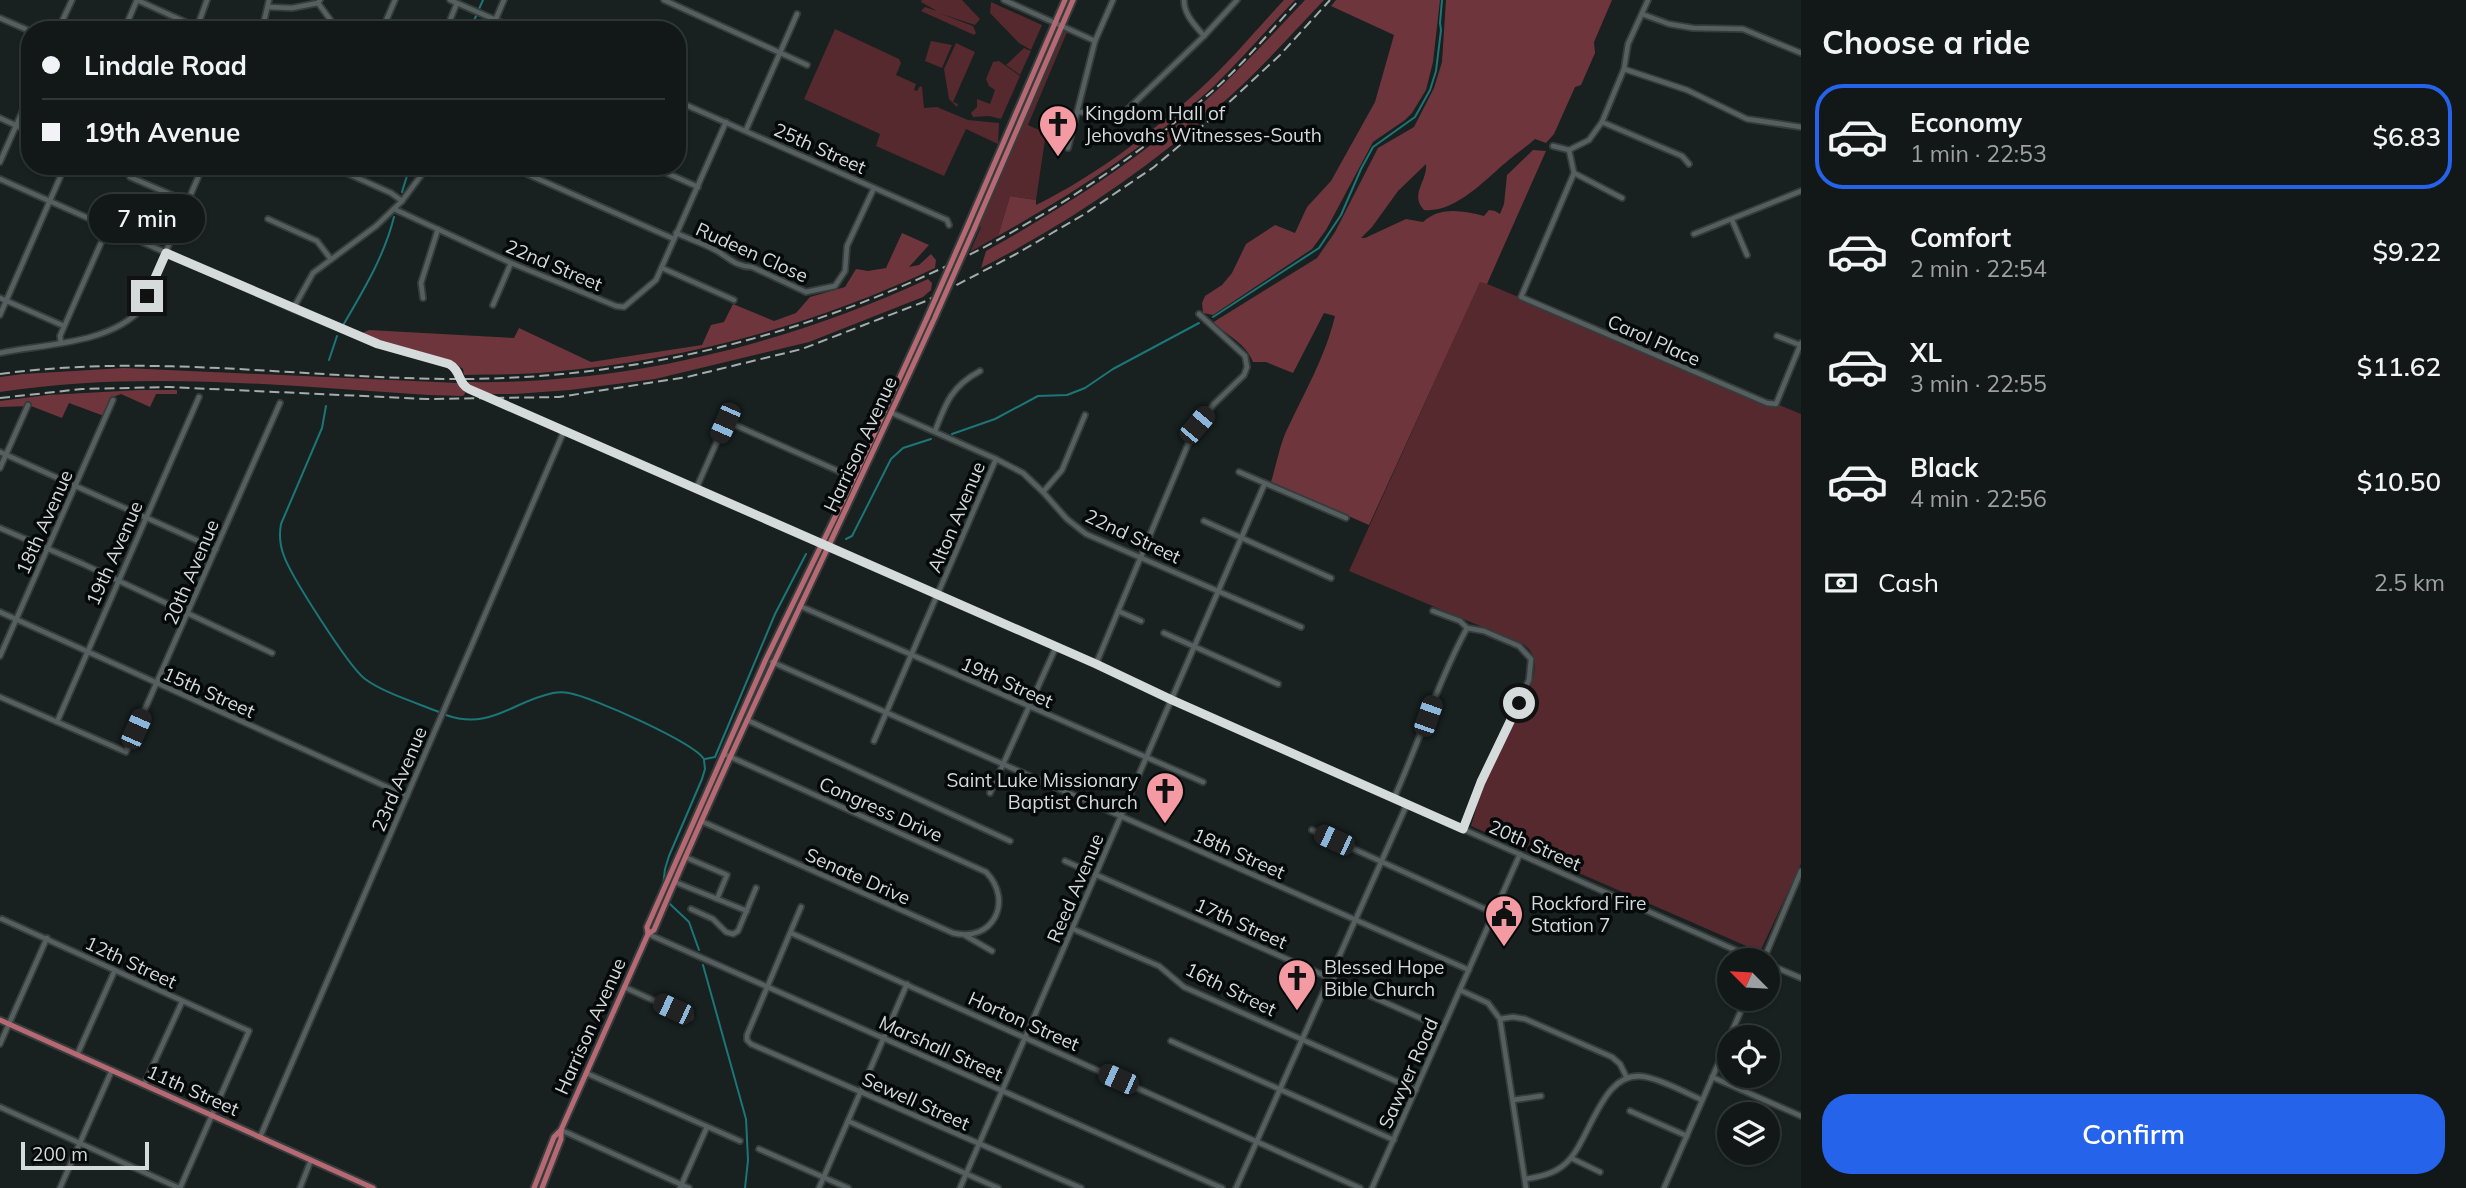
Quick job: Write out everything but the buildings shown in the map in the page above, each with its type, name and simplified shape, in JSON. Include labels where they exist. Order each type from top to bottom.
[{"type":"main road","name":"Harrison Avenue","points":[[648,934],[647,928],[727,756],[747,720],[829,548],[936,315],[1065,0]]},
{"type":"main road","name":"Harrison Avenue","points":[[534,1188],[554,1137],[561,1130],[648,934],[654,930],[766,659],[854,478],[1073,0]]},
{"type":"main road","name":"11th Street","points":[[0,1020],[373,1188]]},
{"type":"main road","name":"Harrison Avenue","points":[[542,1188],[561,1139],[561,1130]]},
{"type":"street","points":[[62,21],[72,0]]},
{"type":"street","points":[[128,21],[137,0],[181,21]]},
{"type":"street","points":[[199,21],[207,0]]},
{"type":"street","points":[[264,21],[269,0]]},
{"type":"street","points":[[386,21],[395,0]]},
{"type":"street","points":[[450,0],[500,21]]},
{"type":"street","points":[[496,19],[504,0]]},
{"type":"street","points":[[664,0],[807,65]]},
{"type":"street","points":[[1004,0],[1095,41]]},
{"type":"street","points":[[1068,148],[1095,41],[1113,0]]},
{"type":"street","points":[[1184,0],[1191,21],[1205,36]]},
{"type":"street","points":[[1078,111],[1104,114],[1126,111],[1205,36],[1237,0]]},
{"type":"street","points":[[1553,146],[1569,150],[1589,140],[1602,122],[1624,69],[1629,44],[1648,0]]},
{"type":"street","points":[[268,7],[292,8],[319,1],[331,21]]},
{"type":"street","points":[[450,21],[457,3]]},
{"type":"street","points":[[746,130],[797,14]]},
{"type":"street","points":[[1642,14],[1669,24],[1693,28],[1743,29],[1801,53]]},
{"type":"street","points":[[0,18],[21,28]]},
{"type":"street","points":[[1624,69],[1687,90],[1748,119],[1801,127]]},
{"type":"street","name":"25th Street","points":[[686,105],[947,220],[949,225]]},
{"type":"street","points":[[0,162],[21,114]]},
{"type":"street","points":[[0,118],[21,128]]},
{"type":"street","name":"22nd Street","points":[[394,209],[511,262],[624,307],[656,280],[726,122]]},
{"type":"street","points":[[1602,122],[1682,156],[1689,164]]},
{"type":"street","points":[[1569,150],[1574,173],[1622,198]]},
{"type":"street","name":"Carol Place","points":[[1574,173],[1521,297],[1759,401],[1776,404],[1801,344]]},
{"type":"street","points":[[0,315],[61,175]]},
{"type":"street","points":[[131,175],[130,177],[188,202]]},
{"type":"street","points":[[0,353],[79,342],[134,317],[141,309],[199,175]]},
{"type":"street","points":[[351,175],[391,193],[402,201]]},
{"type":"street","points":[[293,309],[313,273],[376,226],[402,201],[421,175]]},
{"type":"street","points":[[530,175],[675,236]]},
{"type":"street","points":[[671,175],[698,187]]},
{"type":"street","name":"20th Street","points":[[0,179],[293,309],[378,344],[449,364],[458,371],[465,387],[1096,664],[1732,948]]},
{"type":"street","name":"Rudeen Close","points":[[675,236],[719,252],[737,264],[752,267],[806,292],[835,286],[845,271],[847,246],[874,188]]},
{"type":"street","points":[[1695,234],[1801,191]]},
{"type":"street","points":[[268,219],[317,241],[330,258]]},
{"type":"street","points":[[1732,220],[1747,254]]},
{"type":"street","points":[[61,343],[60,335],[108,227]]},
{"type":"street","points":[[423,298],[421,283],[438,229]]},
{"type":"street","points":[[493,305],[511,262]]},
{"type":"street","points":[[662,268],[734,300]]},
{"type":"street","points":[[0,298],[64,326]]},
{"type":"street","points":[[1096,664],[1197,425],[1244,375],[1247,367],[1245,356],[1199,314]]},
{"type":"street","points":[[1777,336],[1801,344]]},
{"type":"street","points":[[934,431],[951,394],[962,380],[980,370]]},
{"type":"street","name":"19th Avenue","points":[[57,722],[200,397]]},
{"type":"street","name":"18th Avenue","points":[[0,656],[114,400]]},
{"type":"street","name":"20th Avenue","points":[[57,722],[126,752],[280,403]]},
{"type":"street","points":[[0,468],[3,453],[28,405]]},
{"type":"street","name":"22nd Street","points":[[892,413],[1023,473],[1067,519],[1086,534],[1301,627]]},
{"type":"street","points":[[1043,492],[1062,470],[1085,415]]},
{"type":"street","points":[[696,489],[726,421],[854,478]]},
{"type":"street","name":"23rd Avenue","points":[[260,1137],[564,431]]},
{"type":"street","points":[[3,453],[216,549]]},
{"type":"street","name":"Alton Avenue","points":[[874,741],[996,459]]},
{"type":"street","points":[[1239,472],[1346,518]]},
{"type":"street","name":"Reed Avenue","points":[[960,1188],[1265,483]]},
{"type":"street","points":[[1204,521],[1331,578]]},
{"type":"street","points":[[0,528],[272,653]]},
{"type":"street","name":"19th Street","points":[[800,606],[1203,782]]},
{"type":"street","name":"15th Street","points":[[0,611],[407,796]]},
{"type":"street","points":[[1118,611],[1141,621]]},
{"type":"street","points":[[1433,611],[1460,621],[1467,628],[1485,631],[1519,646],[1531,659],[1529,680],[1481,782],[1463,829]]},
{"type":"street","points":[[1394,798],[1435,696],[1467,628]]},
{"type":"street","points":[[1164,633],[1278,684]]},
{"type":"street","points":[[990,793],[1056,647]]},
{"type":"street","name":"18th Street","points":[[766,659],[1469,970]]},
{"type":"street","points":[[0,697],[57,722]]},
{"type":"street","points":[[747,720],[1010,841]]},
{"type":"street","name":"Congress Drive","points":[[727,756],[986,872],[998,888],[998,912],[981,931],[965,935]]},
{"type":"street","points":[[1236,1188],[1407,804]]},
{"type":"street","name":"Senate Drive","points":[[701,821],[953,933],[965,935],[992,951]]},
{"type":"street","points":[[1312,830],[1494,913]]},
{"type":"street","name":"Sawyer Road","points":[[1373,1188],[1520,854]]},
{"type":"street","points":[[685,857],[727,875],[717,899]]},
{"type":"street","name":"17th Street","points":[[1065,861],[1443,1028]]},
{"type":"street","points":[[1767,948],[1801,871]]},
{"type":"street","points":[[675,882],[747,911]]},
{"type":"street","points":[[691,909],[713,919],[726,932],[733,934],[738,931],[756,888]]},
{"type":"street","points":[[768,986],[801,907]]},
{"type":"street","name":"12th Street","points":[[2,919],[249,1031],[211,1115]]},
{"type":"street","name":"16th Street","points":[[1073,929],[1159,966],[1184,987],[1416,1090]]},
{"type":"street","name":"Horton Street","points":[[791,933],[1360,1188]]},
{"type":"street","name":"Marshall Street","points":[[648,934],[1222,1188]]},
{"type":"street","points":[[0,1044],[47,938]]},
{"type":"street","points":[[1780,969],[1801,978]]},
{"type":"street","points":[[77,1055],[115,970]]},
{"type":"street","points":[[819,1188],[908,984]]},
{"type":"street","name":"Sewell Street","points":[[768,986],[747,1035],[751,1044],[1081,1188]]},
{"type":"street","points":[[624,988],[690,1017]]},
{"type":"street","points":[[1461,990],[1488,1003],[1500,1019],[1526,1188]]},
{"type":"street","points":[[144,1085],[182,1002]]},
{"type":"street","points":[[1500,1019],[1525,1019],[1612,1057],[1620,1064],[1628,1078]]},
{"type":"street","points":[[1171,1041],[1394,1140]]},
{"type":"street","points":[[1664,1188],[1717,1066]]},
{"type":"street","points":[[60,1188],[112,1070]]},
{"type":"street","points":[[586,1073],[740,1141]]},
{"type":"street","points":[[1525,1179],[1556,1171],[1571,1158],[1610,1091],[1628,1078],[1646,1077],[1702,1100]]},
{"type":"street","points":[[1712,1077],[1801,1116]]},
{"type":"street","points":[[1513,1100],[1541,1097]]},
{"type":"street","points":[[0,1107],[180,1188],[211,1115]]},
{"type":"street","points":[[1630,1111],[1687,1136]]},
{"type":"street","points":[[848,1121],[998,1188]]},
{"type":"street","points":[[681,1186],[707,1127]]},
{"type":"street","points":[[561,1130],[688,1188]]},
{"type":"street","points":[[759,1149],[848,1188]]},
{"type":"street","points":[[1571,1158],[1600,1172]]},
{"type":"street","points":[[300,1188],[311,1160]]},
{"type":"shaded area","points":[[962,0],[980,19],[975,25],[939,13],[973,26],[976,33],[974,35],[921,11],[925,7],[937,11],[921,2]]},
{"type":"shaded area","points":[[1284,0],[1295,0],[1224,76],[1189,108],[1110,167],[998,236],[1010,196],[1036,200],[1036,205],[1121,153],[1210,80]]},
{"type":"shaded area","points":[[1305,0],[1324,0],[1273,55],[1191,130],[1134,174],[1075,214],[981,268],[986,251],[1098,183],[1178,124],[1255,53]]},
{"type":"shaded area","points":[[1336,0],[1440,0],[1433,62],[1426,90],[1405,120],[1373,142],[1326,230],[1312,249],[1213,315],[1203,313],[1202,303],[1205,296],[1222,285],[1232,273],[1246,244],[1275,225],[1295,233],[1307,207],[1331,181],[1375,102],[1394,35],[1331,6]]},
{"type":"shaded area","points":[[1446,0],[1612,0],[1594,42],[1595,53],[1581,85],[1575,87],[1554,134],[1546,143],[1535,139],[1467,195],[1435,210],[1424,210],[1418,199],[1426,164],[1398,191],[1361,238],[1406,219],[1423,222],[1445,212],[1460,211],[1484,216],[1489,210],[1500,214],[1504,204],[1507,175],[1533,150],[1546,151],[1487,284],[1480,282],[1369,525],[1271,482],[1285,434],[1320,362],[1335,316],[1324,313],[1293,373],[1266,362],[1253,362],[1241,345],[1212,323],[1317,258],[1335,232],[1378,148],[1414,127],[1434,88],[1442,62]]},
{"type":"shaded area","points":[[991,2],[1042,25],[1031,50],[1019,43],[990,13]]},
{"type":"shaded area","points":[[835,29],[899,59],[901,63],[896,75],[916,84],[914,90],[922,87],[924,108],[937,107],[968,120],[999,123],[998,144],[966,129],[944,176],[876,146],[880,134],[804,99]]},
{"type":"shaded area","points":[[1064,32],[1067,32],[1028,125],[1046,133],[1036,200],[1010,196],[998,236],[970,252],[981,227],[979,226]]},
{"type":"shaded area","points":[[931,41],[952,45],[942,68],[925,61]]},
{"type":"shaded area","points":[[956,43],[975,52],[953,102],[958,104],[957,107],[949,99],[944,69]]},
{"type":"shaded area","points":[[1024,48],[1031,51],[1020,75],[1006,65]]},
{"type":"shaded area","points":[[999,61],[1020,76],[1001,119],[989,116],[973,117],[971,113],[977,107],[977,99],[990,104],[995,90],[989,86],[986,79],[993,62]]},
{"type":"shaded area","points":[[902,233],[929,245],[909,267],[919,265],[931,254],[936,260],[935,268],[842,307],[795,323],[747,337],[649,359],[538,373],[464,375],[463,369],[452,361],[360,334],[369,330],[514,338],[519,328],[591,362],[702,345],[711,325],[724,322],[733,304],[774,321],[796,313],[810,297],[845,287],[856,269],[868,271],[886,268]]},
{"type":"shaded area","points":[[928,279],[932,283],[931,290],[923,297],[809,342],[655,379],[515,394],[490,394],[465,382],[584,376],[702,356],[817,323]]},
{"type":"shaded area","points":[[1480,281],[1801,414],[1801,864],[1762,948],[1751,948],[1471,826],[1483,785],[1533,679],[1533,655],[1523,644],[1349,571]]},
{"type":"shaded area","points":[[124,368],[458,383],[466,392],[463,396],[428,395],[268,384],[160,381],[53,385],[0,392],[0,377]]},
{"type":"shaded area","points":[[177,390],[177,394],[156,394],[150,407],[121,394],[113,397],[104,416],[69,403],[62,418],[31,406],[0,407],[0,401],[48,395]]},
{"type":"waterway","points":[[479,9],[483,0]]},
{"type":"waterway","points":[[1213,317],[1319,248],[1341,215],[1373,147],[1415,117],[1430,90],[1436,71],[1442,0]]},
{"type":"waterway","points":[[474,21],[476,16]]},
{"type":"waterway","points":[[402,192],[407,175]]},
{"type":"waterway","points":[[342,327],[379,260],[394,217]]},
{"type":"waterway","points":[[952,434],[995,419],[1038,396],[1067,395],[1085,388],[1113,369],[1199,323]]},
{"type":"waterway","points":[[329,360],[337,336]]},
{"type":"waterway","points":[[326,406],[322,428],[281,524],[280,540],[284,556],[321,621],[357,671],[373,684],[439,712]]},
{"type":"waterway","points":[[846,539],[852,536],[891,459],[903,448],[931,439]]},
{"type":"waterway","points":[[705,759],[715,757],[775,614],[806,554]]},
{"type":"waterway","points":[[446,715],[462,719],[489,717],[539,697],[567,693],[581,696],[641,721],[682,742],[704,759]]},
{"type":"waterway","points":[[663,886],[669,856],[702,779],[704,760]]},
{"type":"waterway","points":[[670,904],[689,922],[699,950]]},
{"type":"waterway","points":[[703,965],[746,1119],[748,1160],[745,1188]]},
{"type":"railway","points":[[0,374],[115,366],[173,366],[402,378],[460,379],[563,374],[666,359],[766,335],[864,302],[959,260],[1050,210],[1136,152],[1217,87],[1299,0]]},
{"type":"railway","points":[[0,398],[82,389],[169,387],[427,399],[559,397],[687,377],[802,349],[926,301],[1083,215],[1154,167],[1212,118],[1280,55],[1330,0]]},
{"type":"place","name":"Kingdom Hall of Jehovahs Witnesses-South","points":[[1058,158]]},
{"type":"place","name":"Saint Luke Missionary Baptist Church","points":[[1165,825]]},
{"type":"place","name":"Rockford Fire Station 7","points":[[1504,948]]},
{"type":"place","name":"Blessed Hope Bible Church","points":[[1297,1012]]},
{"type":"route","points":[[147,296],[166,253],[378,344],[454,366],[462,385],[469,389],[1096,664],[1463,829],[1481,782],[1519,703]]}]
